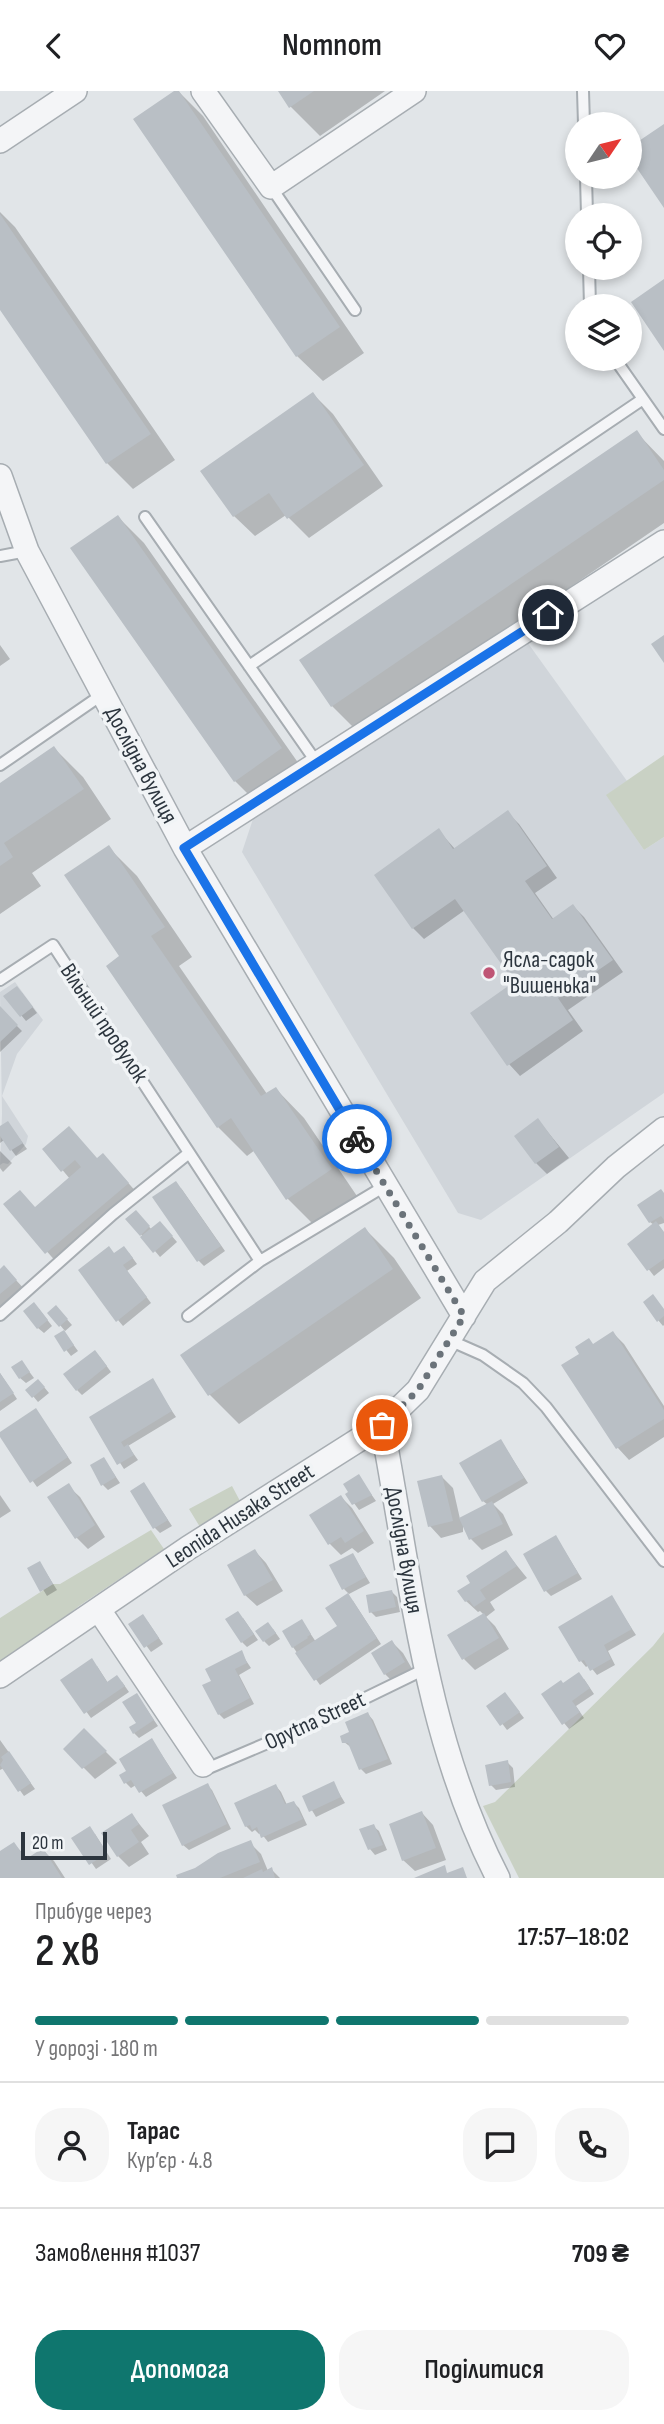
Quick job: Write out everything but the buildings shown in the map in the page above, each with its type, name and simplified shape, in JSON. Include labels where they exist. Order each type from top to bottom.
[{"type":"street","points":[[0,141],[75,91]]},
{"type":"street","points":[[203,91],[271,187],[414,91]]},
{"type":"street","name":"Дослідна вулиця","points":[[0,476],[27,551],[184,848],[464,1316]]},
{"type":"street","points":[[184,848],[664,542]]},
{"type":"street","points":[[382,1425],[418,1390],[485,1282],[558,1222],[616,1167],[664,1129]]},
{"type":"street","name":"Дослідна вулиця","points":[[382,1425],[425,1669],[446,1752],[473,1826],[498,1878]]},
{"type":"street","name":"Leonida Husaka Street","points":[[0,1675],[188,1548],[382,1425]]},
{"type":"street","points":[[99,1610],[203,1765]]},
{"type":"lane","points":[[583,91],[584,112]]},
{"type":"lane","points":[[271,187],[355,310]]},
{"type":"lane","points":[[623,371],[664,429]]},
{"type":"lane","points":[[249,666],[643,399]]},
{"type":"lane","points":[[145,517],[317,763]]},
{"type":"lane","points":[[0,556],[27,551]]},
{"type":"lane","points":[[0,765],[103,694]]},
{"type":"lane","name":"Вільний провулок","points":[[0,980],[53,945],[260,1261]]},
{"type":"lane","points":[[0,1315],[113,1214],[189,1153]]},
{"type":"lane","points":[[188,1317],[260,1261],[385,1186]]},
{"type":"lane","points":[[449,1340],[483,1355],[523,1383],[546,1407],[664,1561]]},
{"type":"lane","name":"Opytna Street","points":[[203,1765],[211,1767],[256,1749],[425,1669]]},
{"type":"shaded area","name":"Ясла-садок \"Вишенька\"","points":[[525,639],[627,781],[607,795],[644,850],[664,837],[664,1093],[481,1220],[458,1213],[242,852],[255,813]]},
{"type":"shaded area","points":[[664,755],[664,837],[644,850],[606,795]]},
{"type":"shaded area","points":[[15,982],[43,1020],[17,1054],[2,1096],[28,1136],[26,1144],[8,1164],[0,1165],[0,992]]},
{"type":"shaded area","points":[[232,1486],[240,1501],[200,1527],[189,1509]]},
{"type":"shaded area","points":[[151,1530],[164,1549],[0,1663],[0,1618],[53,1584],[60,1584]]},
{"type":"shaded area","points":[[664,1632],[664,1878],[519,1878],[483,1806],[495,1802]]},
{"type":"way so far","points":[[357,1139],[464,1316],[418,1390],[382,1425]]},
{"type":"place","name":"Ясла-садок \"Вишенька\"","points":[[489,973]]},
{"type":"route","points":[[357,1139],[184,848],[548,615]]}]
